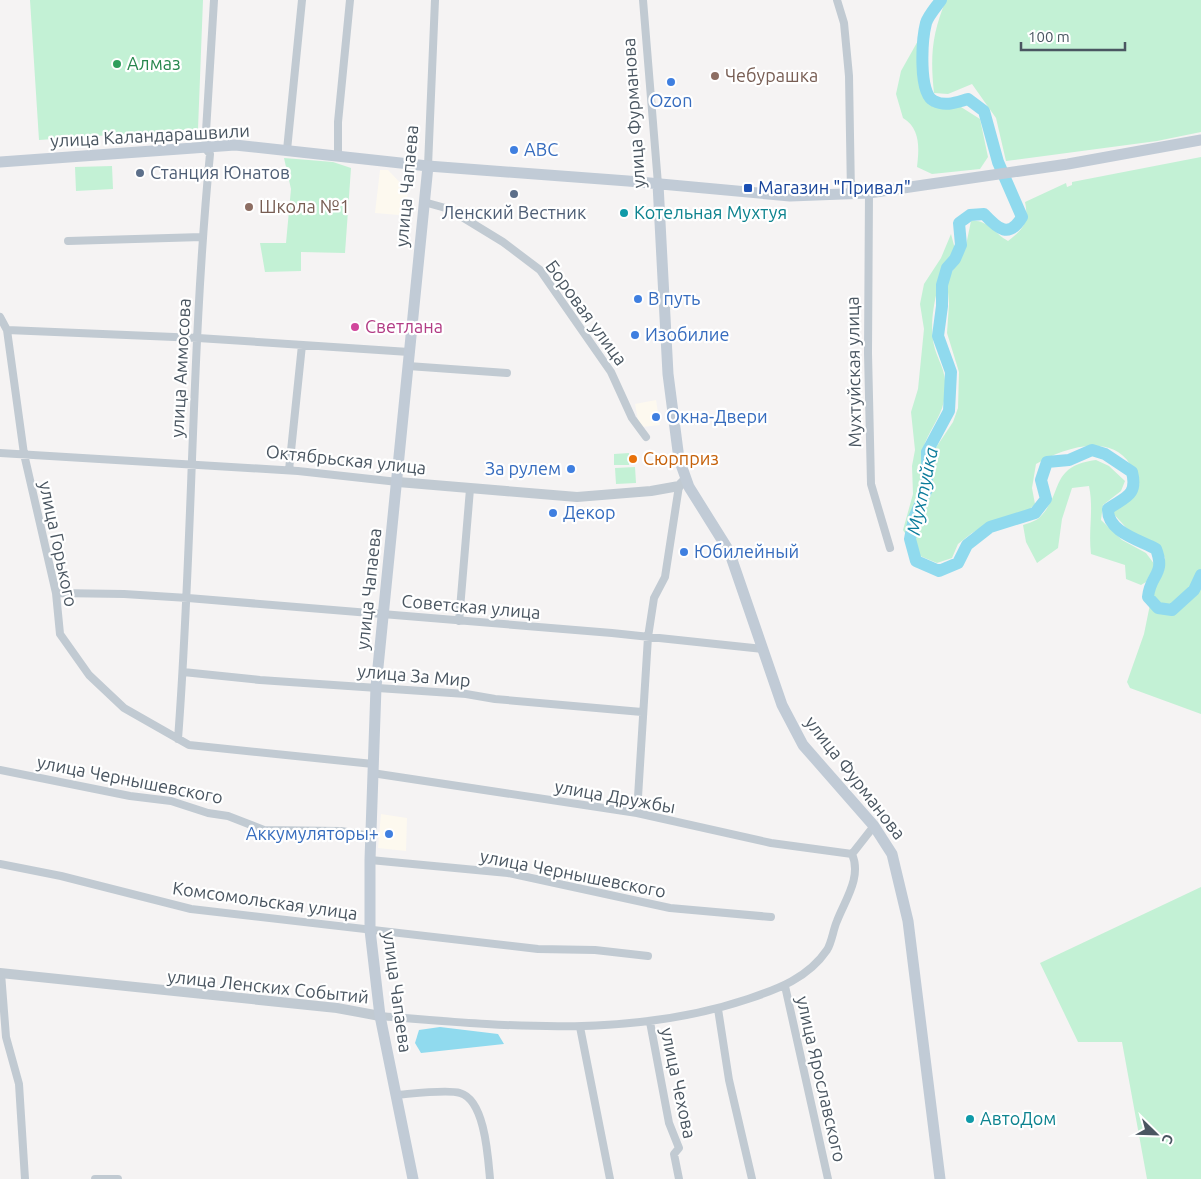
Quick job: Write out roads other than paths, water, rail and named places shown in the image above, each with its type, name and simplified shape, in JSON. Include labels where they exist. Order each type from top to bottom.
[{"type":"main road","name":"улица Каландарашвили","points":[[0,162],[235,145],[428,166],[790,196],[869,192],[1068,164],[1201,140]]},
{"type":"main road","name":"улица Чапаева","points":[[413,1179],[380,1016],[370,930],[370,860],[376,686],[398,482],[408,352],[428,166]]},
{"type":"main road","name":"улица Фурманова","points":[[658,184],[668,374],[683,483],[729,552],[782,705],[803,745],[874,826],[892,854],[902,892],[940,1179]]},
{"type":"street","name":"улица Аммосова","points":[[178,739],[188,598],[202,236],[210,154],[205,148],[214,0]]},
{"type":"street","points":[[287,150],[302,0]]},
{"type":"street","points":[[338,155],[338,122],[350,0]]},
{"type":"street","name":"улица Чапаева","points":[[428,166],[435,0]]},
{"type":"street","name":"улица Фурманова","points":[[642,0],[658,184]]},
{"type":"street","points":[[837,0],[844,23],[849,76],[851,194]]},
{"type":"street","name":"Мухтуйская улица","points":[[869,192],[868,387],[871,484],[890,548]]},
{"type":"street","name":"Боровая улица","points":[[424,202],[449,210],[503,242],[540,270],[611,372],[632,418],[646,437]]},
{"type":"street","points":[[68,241],[202,236]]},
{"type":"street","name":"улица Горького","points":[[0,317],[7,330],[24,454],[56,593],[60,634],[89,675],[124,708],[189,745],[372,769]]},
{"type":"street","points":[[7,330],[198,338],[408,352]]},
{"type":"street","points":[[288,470],[302,345]]},
{"type":"street","points":[[408,366],[507,373]]},
{"type":"street","name":"Октябрьская улица","points":[[0,453],[192,466],[288,470],[470,489],[577,497],[651,491],[683,483]]},
{"type":"street","points":[[638,814],[642,712],[648,637],[654,598],[665,577],[683,483]]},
{"type":"street","points":[[460,622],[470,489]]},
{"type":"street","name":"Советская улица","points":[[56,593],[124,594],[188,598],[648,637],[764,649]]},
{"type":"street","name":"улица За Мир","points":[[183,672],[260,680],[376,686],[642,712]]},
{"type":"street","name":"улица Дружбы","points":[[372,769],[638,814],[771,843],[852,854]]},
{"type":"street","name":"улица Чернышевского","points":[[0,770],[130,796],[170,801],[208,813],[228,816],[264,830],[341,831],[371,836]]},
{"type":"street","points":[[852,854],[874,826]]},
{"type":"street","name":"улица Ленских Событий","points":[[0,973],[338,1008],[380,1016],[509,1026],[580,1027],[650,1022],[718,1009],[785,986],[804,973],[827,949],[851,892],[856,862],[852,854]]},
{"type":"street","name":"улица Чернышевского","points":[[370,860],[508,873],[670,908],[771,917]]},
{"type":"street","name":"Комсомольская улица","points":[[0,864],[61,876],[191,909],[538,949],[595,950],[648,956]]},
{"type":"street","points":[[0,973],[6,1037],[19,1084],[25,1179]]},
{"type":"street","name":"улица Ярославского","points":[[785,986],[828,1179]]},
{"type":"street","points":[[718,1009],[729,1080],[752,1179]]},
{"type":"street","name":"улица Чехова","points":[[650,1022],[669,1123],[679,1148],[674,1154],[679,1179]]},
{"type":"street","points":[[580,1027],[610,1179]]},
{"type":"street","points":[[395,1095],[458,1092],[470,1097],[476,1108],[486,1140],[490,1179]]},
{"type":"street","points":[[95,1179],[118,1179]]},
{"type":"water","points":[[440,1027],[498,1034],[504,1044],[421,1053],[415,1043],[419,1030]]},
{"type":"waterway","name":"Мухтуйка","points":[[941,0],[928,17],[926,23],[922,65],[925,88],[929,96],[938,103],[951,103],[968,99],[984,111],[998,162],[1022,217],[1013,228],[1008,230],[994,224],[984,214],[970,215],[959,223],[961,245],[955,259],[947,268],[942,285],[942,306],[938,336],[951,372],[949,411],[927,452],[927,489],[914,518],[910,539],[916,561],[939,571],[958,563],[967,545],[990,527],[1035,513],[1046,499],[1041,480],[1047,462],[1069,460],[1092,450],[1105,454],[1132,472],[1132,491],[1108,509],[1109,517],[1113,524],[1126,534],[1156,549],[1159,564],[1149,589],[1148,597],[1158,608],[1172,610],[1194,590],[1201,575]]},
{"type":"place","name":"Алмаз","points":[[117,64]]},
{"type":"place","name":"Чебурашка","points":[[715,76]]},
{"type":"place","name":"Ozon","points":[[671,82]]},
{"type":"place","name":"ABC","points":[[514,150]]},
{"type":"place","name":"Станция Юнатов","points":[[140,173]]},
{"type":"place","name":"Магазин \"Привал\"","points":[[748,188]]},
{"type":"place","name":"Ленский Вестник","points":[[514,194]]},
{"type":"place","name":"Школа №1","points":[[249,207]]},
{"type":"place","name":"Котельная Мухтуя","points":[[624,213]]},
{"type":"place","name":"В путь","points":[[638,299]]},
{"type":"place","name":"Светлана","points":[[355,327]]},
{"type":"place","name":"Изобилие","points":[[635,335]]},
{"type":"place","name":"Окна-Двери","points":[[656,417]]},
{"type":"place","name":"Сюрприз","points":[[633,459]]},
{"type":"place","name":"За рулем","points":[[571,469]]},
{"type":"place","name":"Декор","points":[[553,513]]},
{"type":"place","name":"Юбилейный","points":[[684,552]]},
{"type":"place","name":"Аккумуляторы+","points":[[389,834]]},
{"type":"place","name":"АвтоДом","points":[[970,1119]]}]
